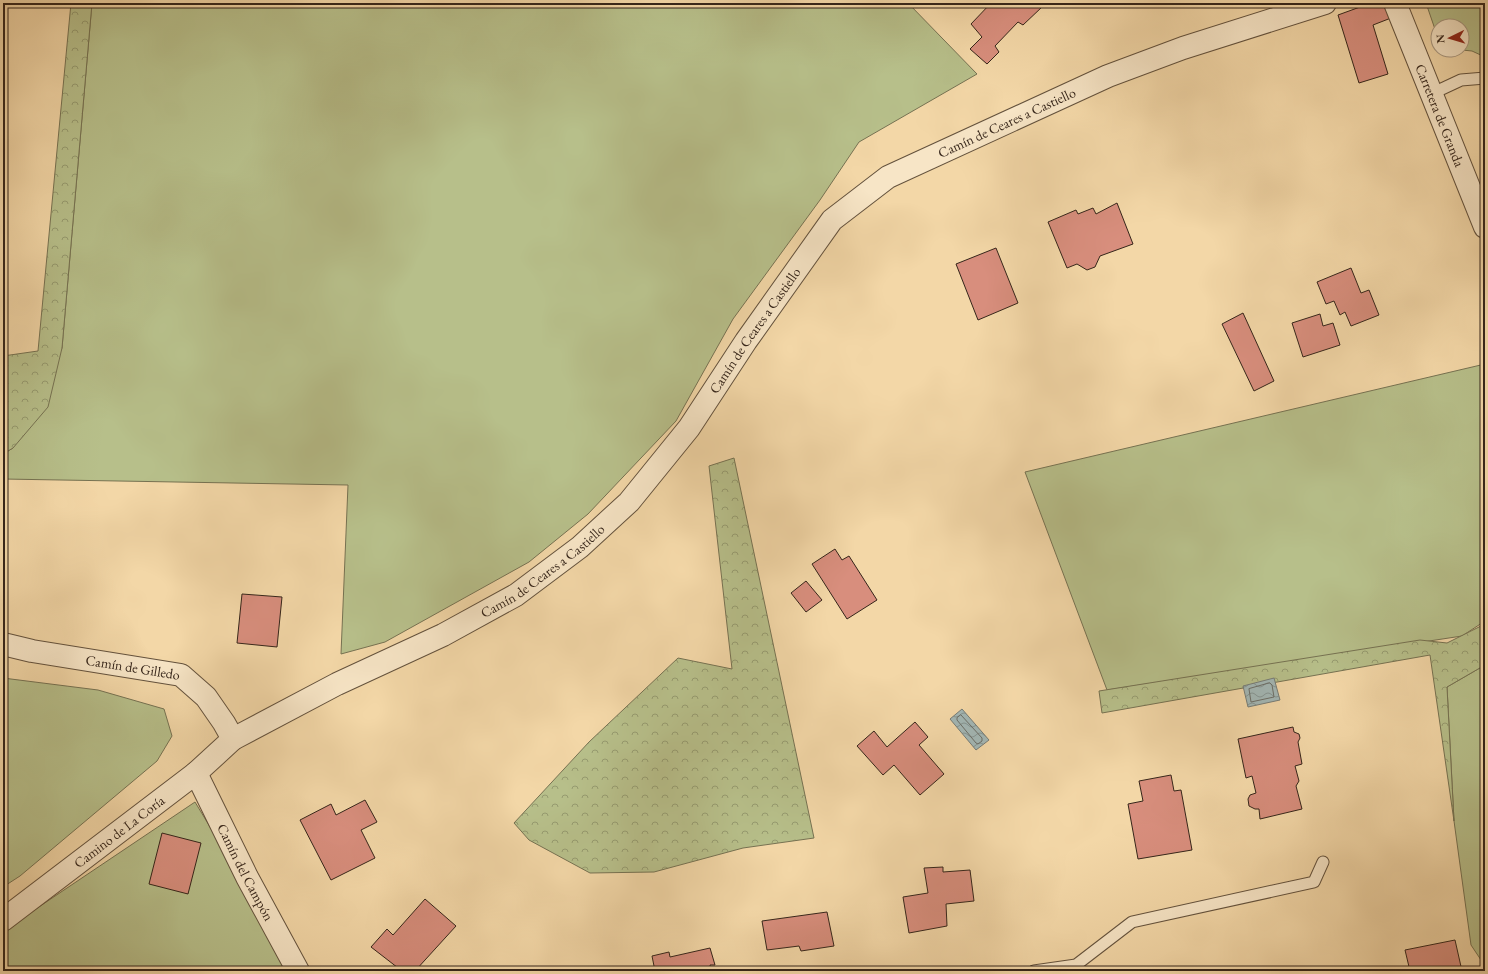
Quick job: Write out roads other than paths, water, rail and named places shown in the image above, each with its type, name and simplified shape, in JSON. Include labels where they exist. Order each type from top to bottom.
[{"type":"street","name":"Camín de Ceares a Castiello","points":[[234,739],[337,684],[443,635],[509,599],[580,547],[629,502],[689,428],[746,341],[832,220],[888,177],[1108,76],[1183,48],[1325,3]]},
{"type":"street","name":"Carretera de Granda","points":[[1396,3],[1485,227]]},
{"type":"street","name":"Camín de Gilledo","points":[[3,644],[32,651],[181,675],[206,697],[234,739]]},
{"type":"street","name":"Camino de La Coría","points":[[3,920],[196,773],[234,739]]},
{"type":"street","name":"Camín del Campón","points":[[196,773],[247,877],[298,971]]},
{"type":"lane","points":[[1431,94],[1461,80],[1485,78]]},
{"type":"lane","points":[[1034,971],[1076,965],[1132,922],[1314,882],[1323,862]]},
{"type":"water","points":[[1274,678],[1280,700],[1248,707],[1243,686]]},
{"type":"water","points":[[962,709],[989,740],[976,750],[950,719]]}]
